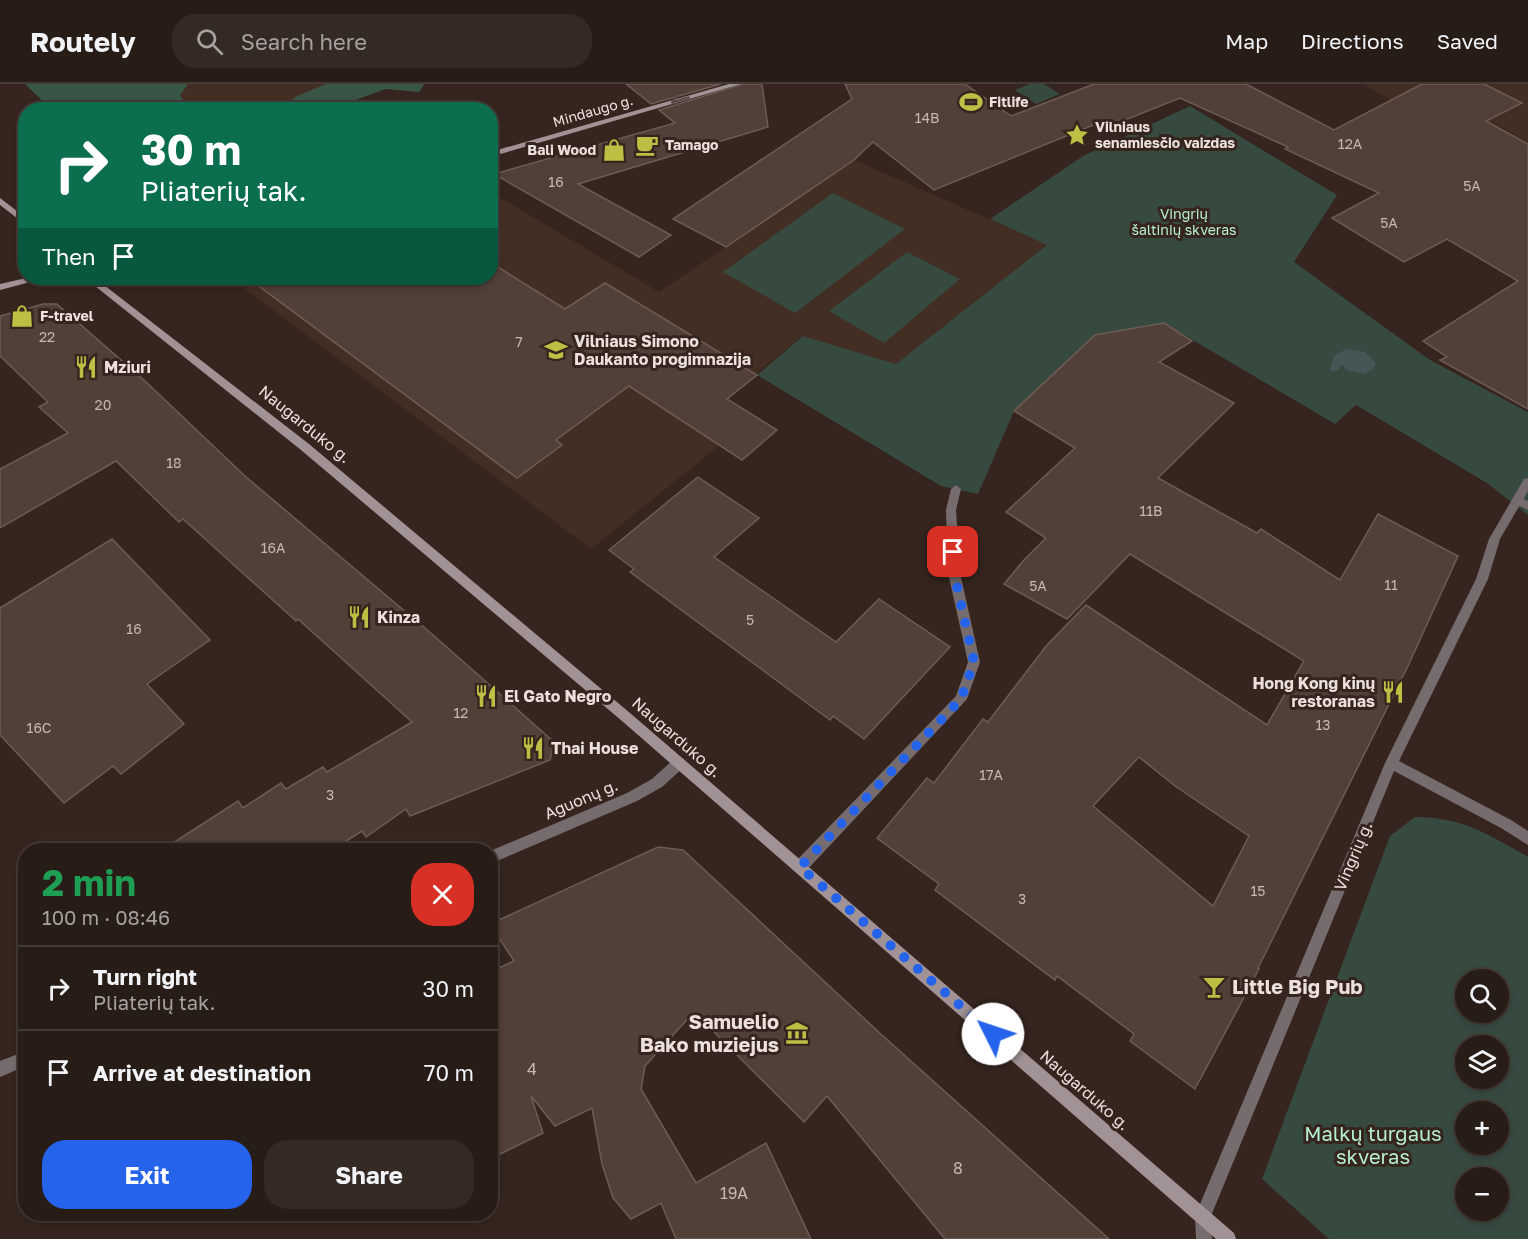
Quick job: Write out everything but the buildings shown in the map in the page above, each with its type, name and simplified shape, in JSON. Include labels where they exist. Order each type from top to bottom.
[{"type":"main road","name":"Mindaugo g.","points":[[498,153],[737,84]]},
{"type":"main road","points":[[0,201],[18,216]]},
{"type":"main road","points":[[0,287],[18,282]]},
{"type":"main road","name":"Naugarduko g.","points":[[99,285],[305,447],[679,763],[1228,1239]]},
{"type":"street","name":"Vingrių g.","points":[[1204,1239],[1203,1216],[1391,763],[1482,579],[1496,539],[1528,483]]},
{"type":"street","points":[[800,867],[961,699],[974,662],[954,573],[951,510],[956,489]]},
{"type":"street","points":[[1517,500],[1528,506]]},
{"type":"street","name":"Aguonų g.","points":[[498,855],[632,797],[657,783],[679,763]]},
{"type":"street","points":[[1391,763],[1506,824],[1528,839]]},
{"type":"street","points":[[0,1070],[18,1062]]},
{"type":"shaded area","points":[[156,84],[371,84],[309,102],[175,102]]},
{"type":"shaded area","points":[[1363,84],[1528,84],[1528,142],[1491,121],[1457,137]]},
{"type":"shaded area","name":"Vilniaus Simono Daukanto progimnazija","points":[[854,160],[1048,245],[896,364],[802,336],[727,398],[777,430],[742,460],[720,445],[591,549],[245,289],[253,285],[498,285],[498,196],[659,292]]},
{"type":"green space","points":[[25,84],[188,84],[180,95],[184,102],[44,102]]},
{"type":"green space","points":[[326,84],[424,84],[419,92],[385,89],[351,102],[290,102],[297,96]]},
{"type":"green space","points":[[1030,84],[1044,84],[1060,94],[1036,104],[1015,90]]},
{"type":"green space","name":"Vingrių šaltinių skveras","points":[[1190,106],[1337,195],[1294,262],[1430,360],[1528,412],[1528,515],[1487,483],[1356,405],[1335,424],[1164,323],[1095,335],[1014,411],[978,494],[941,486],[757,375],[803,336],[896,364],[1047,245],[990,219],[1083,156]]},
{"type":"green space","points":[[833,193],[905,229],[795,313],[723,272]]},
{"type":"green space","points":[[907,252],[960,279],[884,343],[829,311]]},
{"type":"green space","name":"Malkų turgaus skveras","points":[[1415,817],[1447,820],[1474,828],[1528,857],[1528,1239],[1329,1239],[1262,1179],[1390,836]]},
{"type":"waterway","points":[[1335,369],[1337,358],[1346,352],[1362,354],[1371,363],[1370,367],[1364,371],[1350,368],[1345,361],[1354,358],[1362,365],[1355,363]]},
{"type":"place","name":"Fitlife","points":[[971,102]]},
{"type":"place","name":"Vilniaus senamiesčio vaizdas","points":[[1077,135]]},
{"type":"place","name":"Tamago","points":[[647,145]]},
{"type":"place","name":"Bali Wood","points":[[614,150]]},
{"type":"place","name":"F-travel","points":[[22,316]]},
{"type":"place","name":"Vilniaus Simono Daukanto progimnazija","points":[[556,350]]},
{"type":"place","name":"Mziuri","points":[[86,367]]},
{"type":"place","name":"Kinza","points":[[359,617]]},
{"type":"place","name":"Hong Kong kinų restoranas","points":[[1393,692]]},
{"type":"place","name":"El Gato Negro","points":[[486,696]]},
{"type":"place","name":"Thai House","points":[[533,748]]},
{"type":"place","name":"Little Big Pub","points":[[1214,987]]},
{"type":"place","name":"Samuelio Bako muziejus","points":[[797,1033]]},
{"type":"route","points":[[953,552],[954,573],[974,662],[961,699],[800,867],[993,1034]]}]
